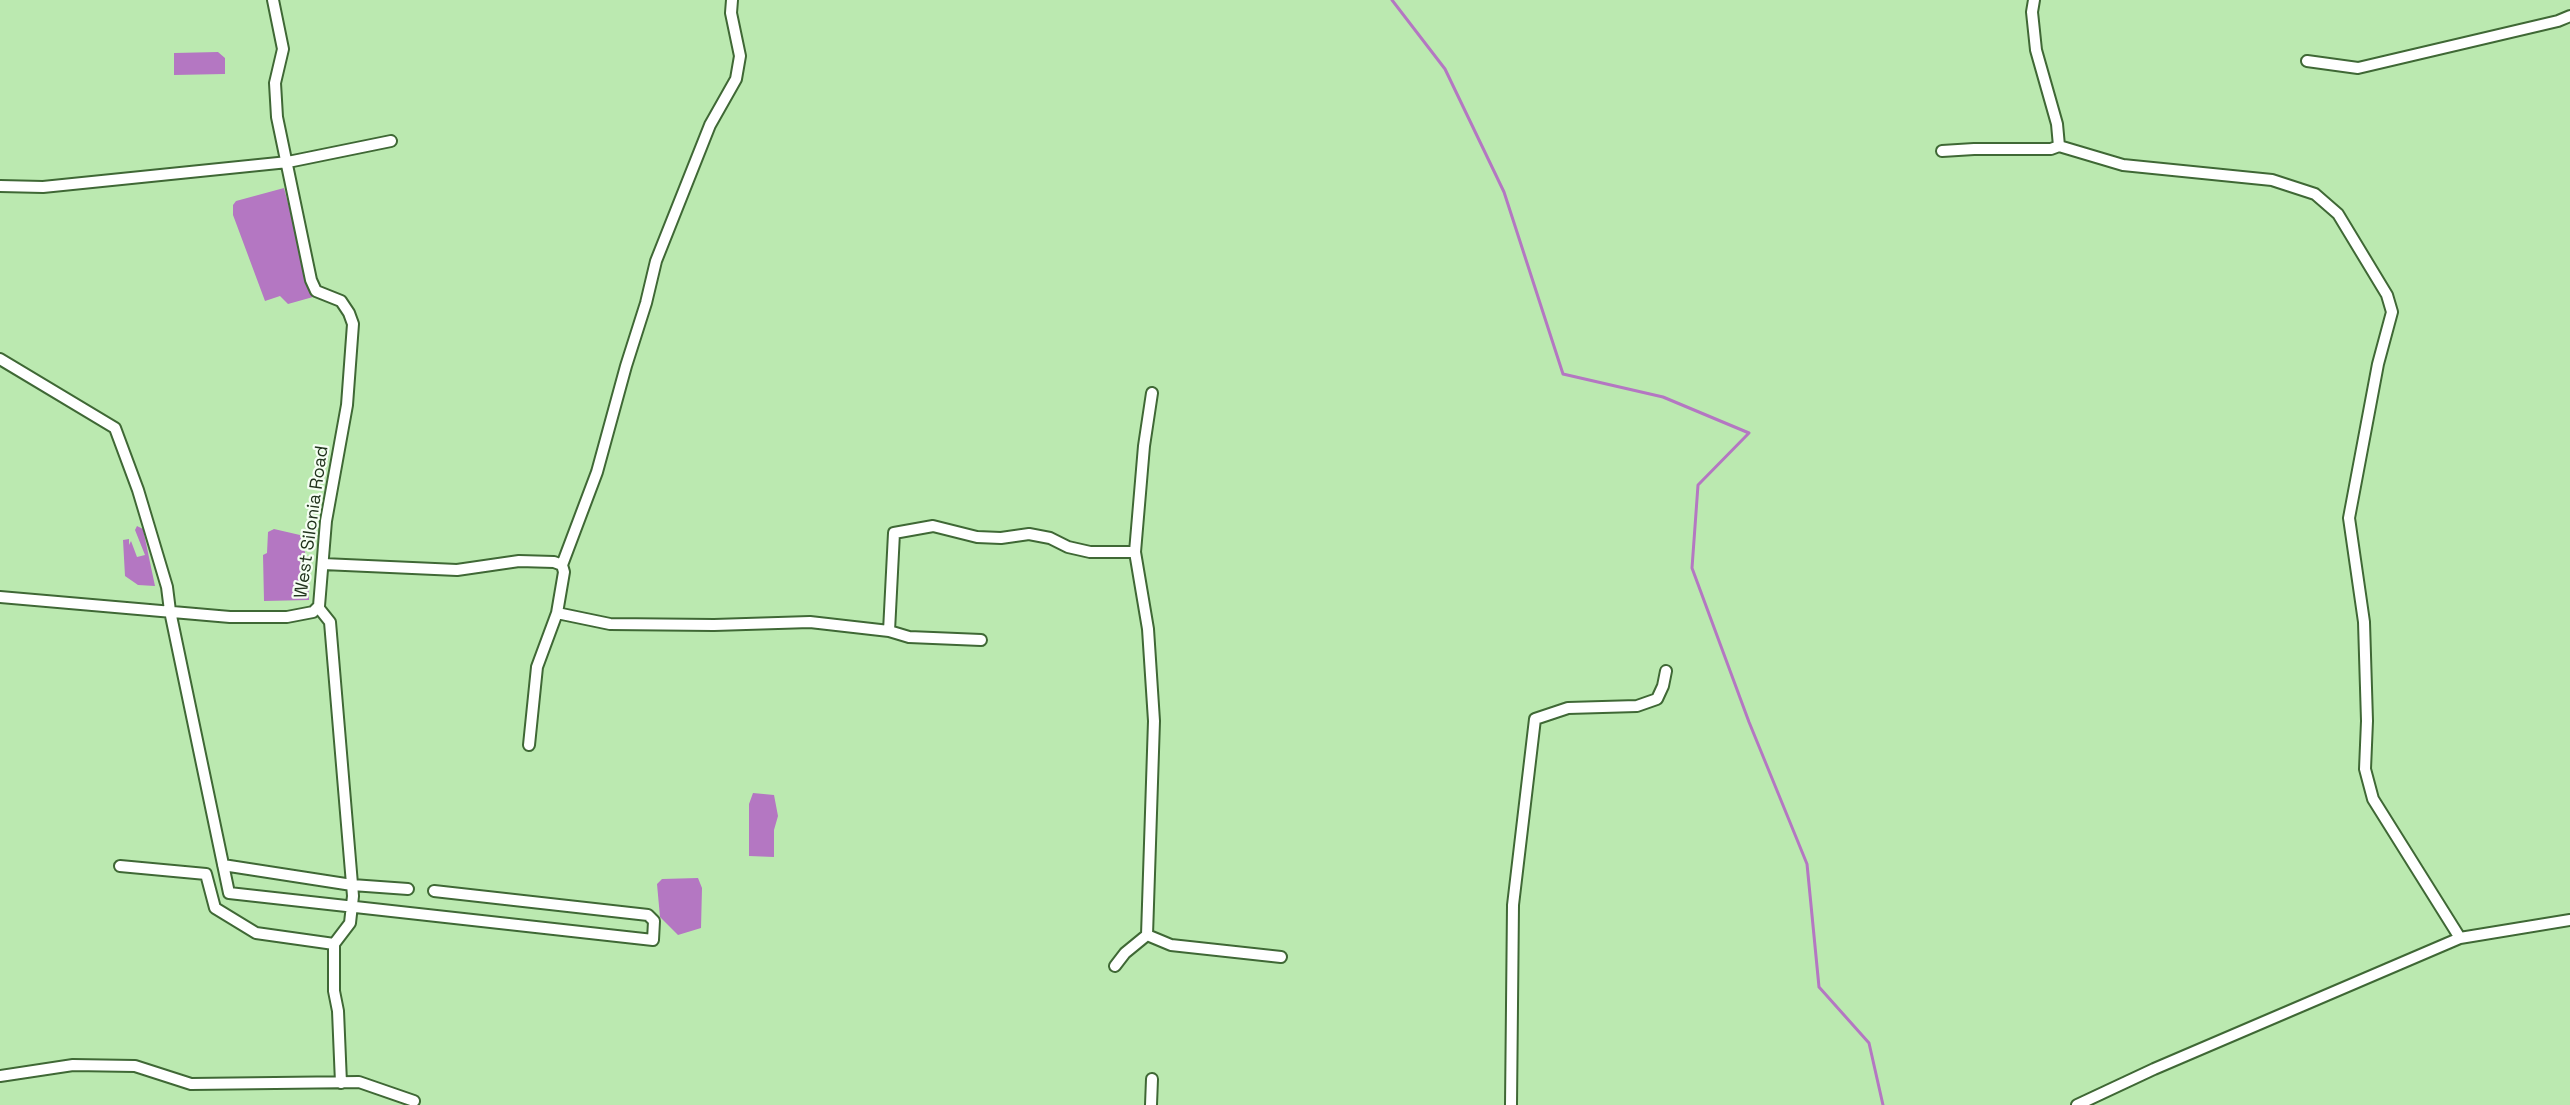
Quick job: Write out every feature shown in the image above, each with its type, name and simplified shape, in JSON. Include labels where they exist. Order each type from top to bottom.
[{"type":"street","points":[[273,0],[283,49],[275,83],[277,117],[288,162]]},
{"type":"street","points":[[529,745],[537,668],[557,613],[564,572],[562,565],[597,472],[656,261],[710,125],[736,79],[740,56],[730,13],[732,0]]},
{"type":"street","points":[[2034,0],[2032,12],[2036,50],[2057,124],[2059,146]]},
{"type":"street","points":[[2307,61],[2358,68],[2558,21],[2570,16]]},
{"type":"street","points":[[0,186],[43,188],[288,162],[391,141]]},
{"type":"street","points":[[1942,152],[1974,149],[2051,149],[2059,146],[2123,165],[2272,180],[2315,194],[2338,214],[2388,295],[2392,312],[2378,364],[2349,518],[2364,622],[2367,722],[2365,769],[2373,799],[2460,938]]},
{"type":"street","name":"West Silonia Road","points":[[0,597],[231,617],[287,617],[313,612],[318,607],[326,521],[348,405],[353,324],[341,301],[313,288],[288,162]]},
{"type":"street","points":[[0,359],[115,428],[156,547],[167,587],[170,611],[229,893],[653,940],[654,921],[648,915],[434,891]]},
{"type":"street","points":[[1115,966],[1125,953],[1147,935],[1154,721],[1148,629],[1135,552],[1144,446],[1152,393]]},
{"type":"street","points":[[889,631],[894,533],[933,526],[977,537],[1001,538],[1029,534],[1050,538],[1068,547],[1090,552],[1135,552]]},
{"type":"street","points":[[323,564],[457,570],[519,561],[554,562],[562,565]]},
{"type":"street","points":[[318,607],[330,622],[352,885],[350,923],[334,944],[334,991],[338,1011],[341,1083]]},
{"type":"street","points":[[557,613],[609,624],[714,625],[810,622],[889,631],[909,637],[981,640]]},
{"type":"street","points":[[1511,1105],[1513,904],[1535,719],[1568,708],[1637,706],[1657,699],[1666,671]]},
{"type":"street","points":[[224,865],[352,885],[408,889]]},
{"type":"street","points":[[120,866],[206,874],[215,908],[256,933],[334,944]]},
{"type":"street","points":[[2077,1105],[2154,1069],[2460,938],[2570,920]]},
{"type":"street","points":[[1147,935],[1171,945],[1281,957]]},
{"type":"street","points":[[0,1076],[72,1065],[135,1066],[191,1084],[360,1082],[414,1101]]},
{"type":"street","points":[[1151,1105],[1152,1079]]},
{"type":"shaded area","points":[[218,52],[225,58],[225,74],[174,75],[174,53]]},
{"type":"shaded area","points":[[284,188],[313,297],[288,304],[280,296],[265,301],[233,215],[233,205],[236,201]]},
{"type":"shaded area","points":[[137,526],[143,529],[155,586],[138,585],[125,576],[123,540],[129,539],[129,545],[131,541],[137,557],[145,555],[135,530]]},
{"type":"shaded area","points":[[274,529],[300,535],[308,563],[309,600],[264,601],[263,555],[267,553],[268,532]]},
{"type":"shaded area","points":[[753,793],[774,795],[778,816],[774,830],[774,857],[749,856],[749,804]]},
{"type":"shaded area","points":[[698,878],[702,888],[701,928],[678,935],[660,917],[657,884],[662,879]]},
{"type":"waterway","points":[[1392,0],[1445,69],[1504,192],[1563,374],[1663,397],[1749,433],[1698,485],[1692,568],[1749,722],[1807,864],[1819,987],[1869,1043],[1883,1105]]}]
